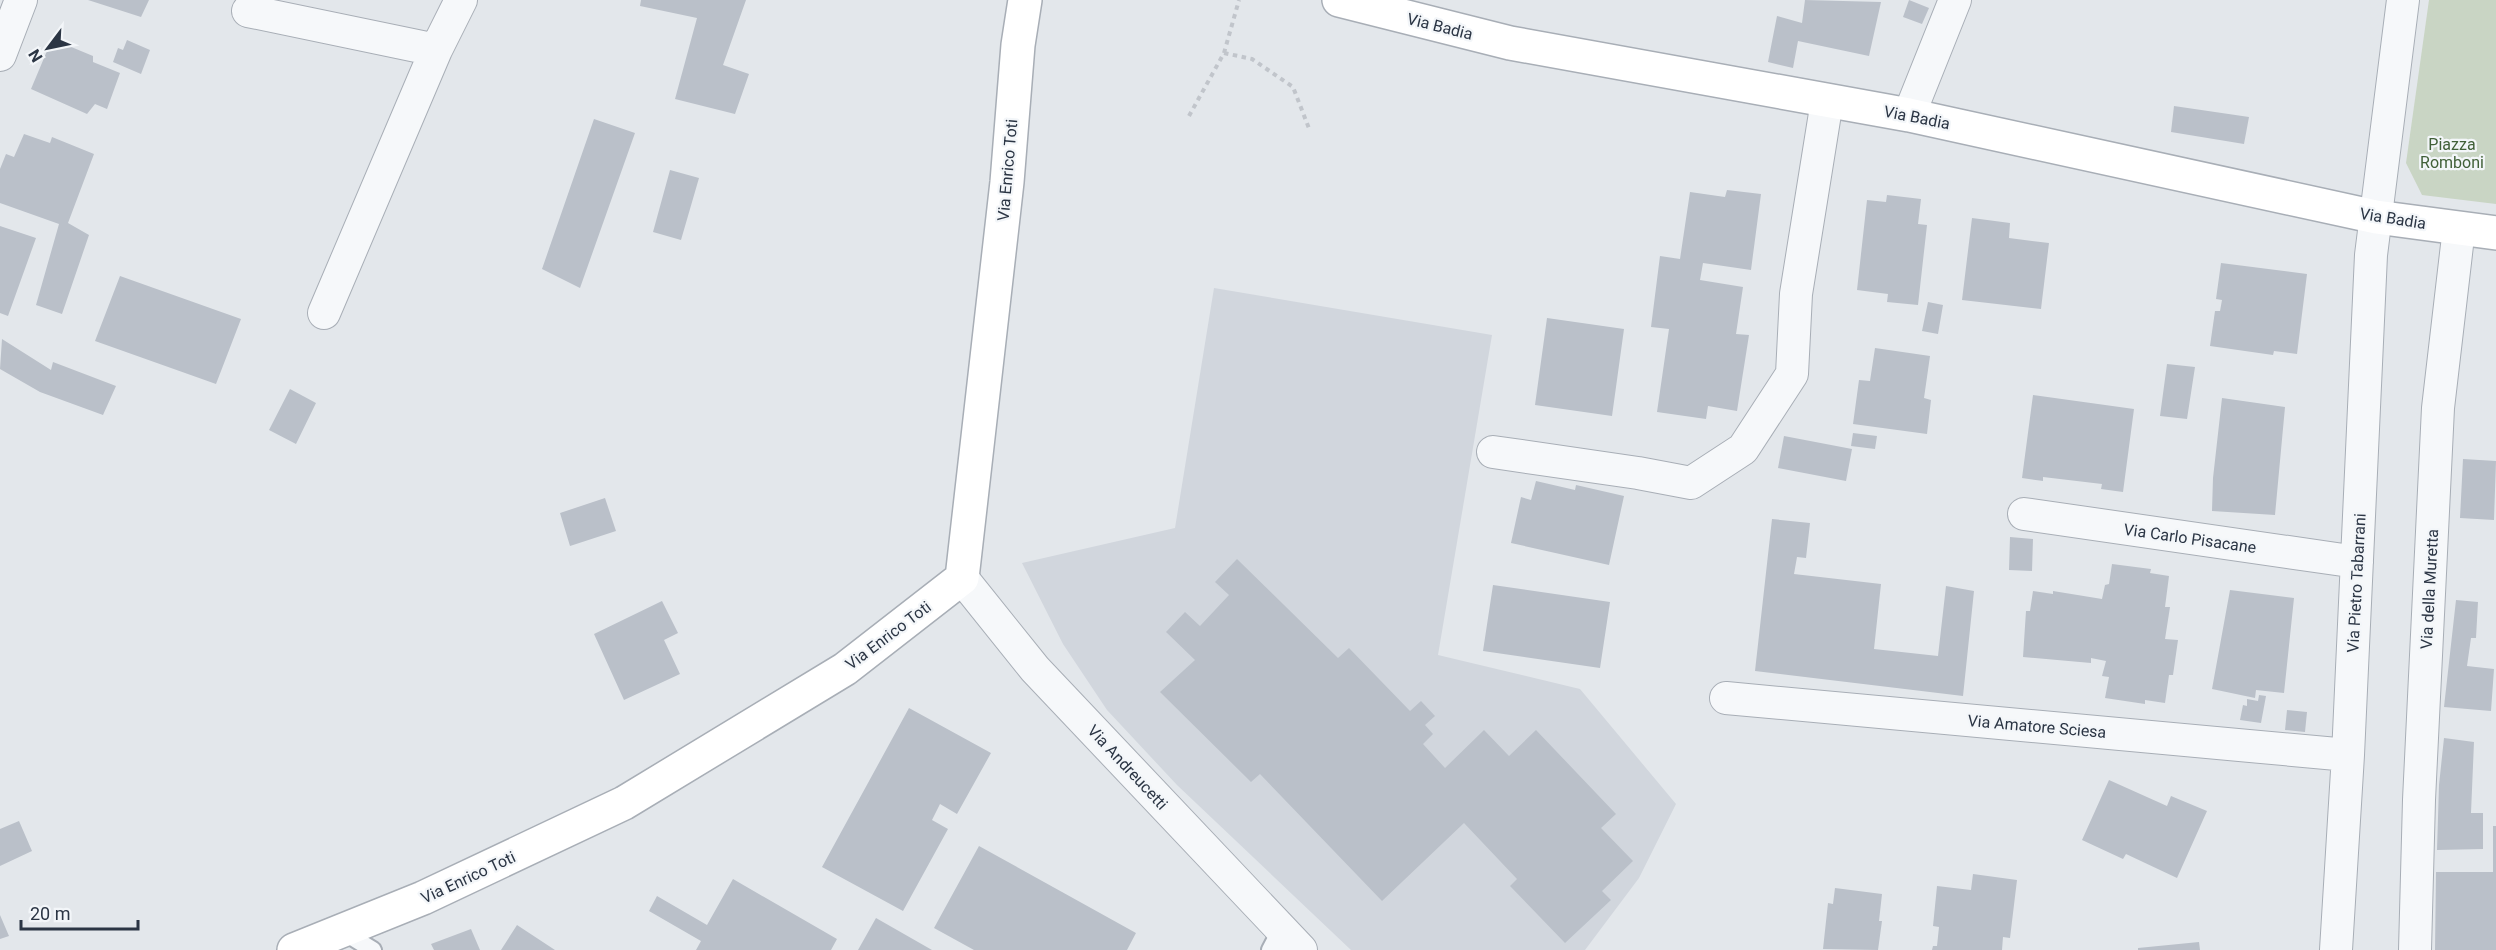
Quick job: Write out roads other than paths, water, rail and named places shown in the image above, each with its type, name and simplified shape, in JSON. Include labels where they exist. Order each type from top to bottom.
[{"type":"street","points":[[0,55],[21,0]]},
{"type":"street","points":[[324,313],[436,50],[461,0]]},
{"type":"street","name":"Via Enrico Toti","points":[[294,950],[423,898],[624,802],[844,669],[962,578],[1007,182],[1018,45],[1025,0]]},
{"type":"street","name":"Via Badia","points":[[1339,0],[1510,43],[1909,115],[2376,217],[2496,233]]},
{"type":"street","points":[[1909,115],[1955,0]]},
{"type":"street","name":"Via Pietro Tabarrani","points":[[2336,950],[2348,755],[2371,255],[2403,0]]},
{"type":"street","points":[[248,11],[436,50]]},
{"type":"street","points":[[1493,452],[1638,472],[1690,483],[1743,448],[1792,374],[1796,294],[1827,101]]},
{"type":"street","name":"Via della Muretta","points":[[2415,950],[2420,788],[2438,408],[2459,228]]},
{"type":"street","name":"Via Carlo Pisacane","points":[[2024,514],[2357,562]]},
{"type":"street","name":"Via Andreucetti","points":[[962,578],[1035,669],[1284,943]]},
{"type":"street","name":"Via Amatore Sciesa","points":[[1726,698],[2348,755]]},
{"type":"lane","points":[[342,931],[373,950]]},
{"type":"park label","name":"Piazza Romboni","points":[[2452,153]]}]
